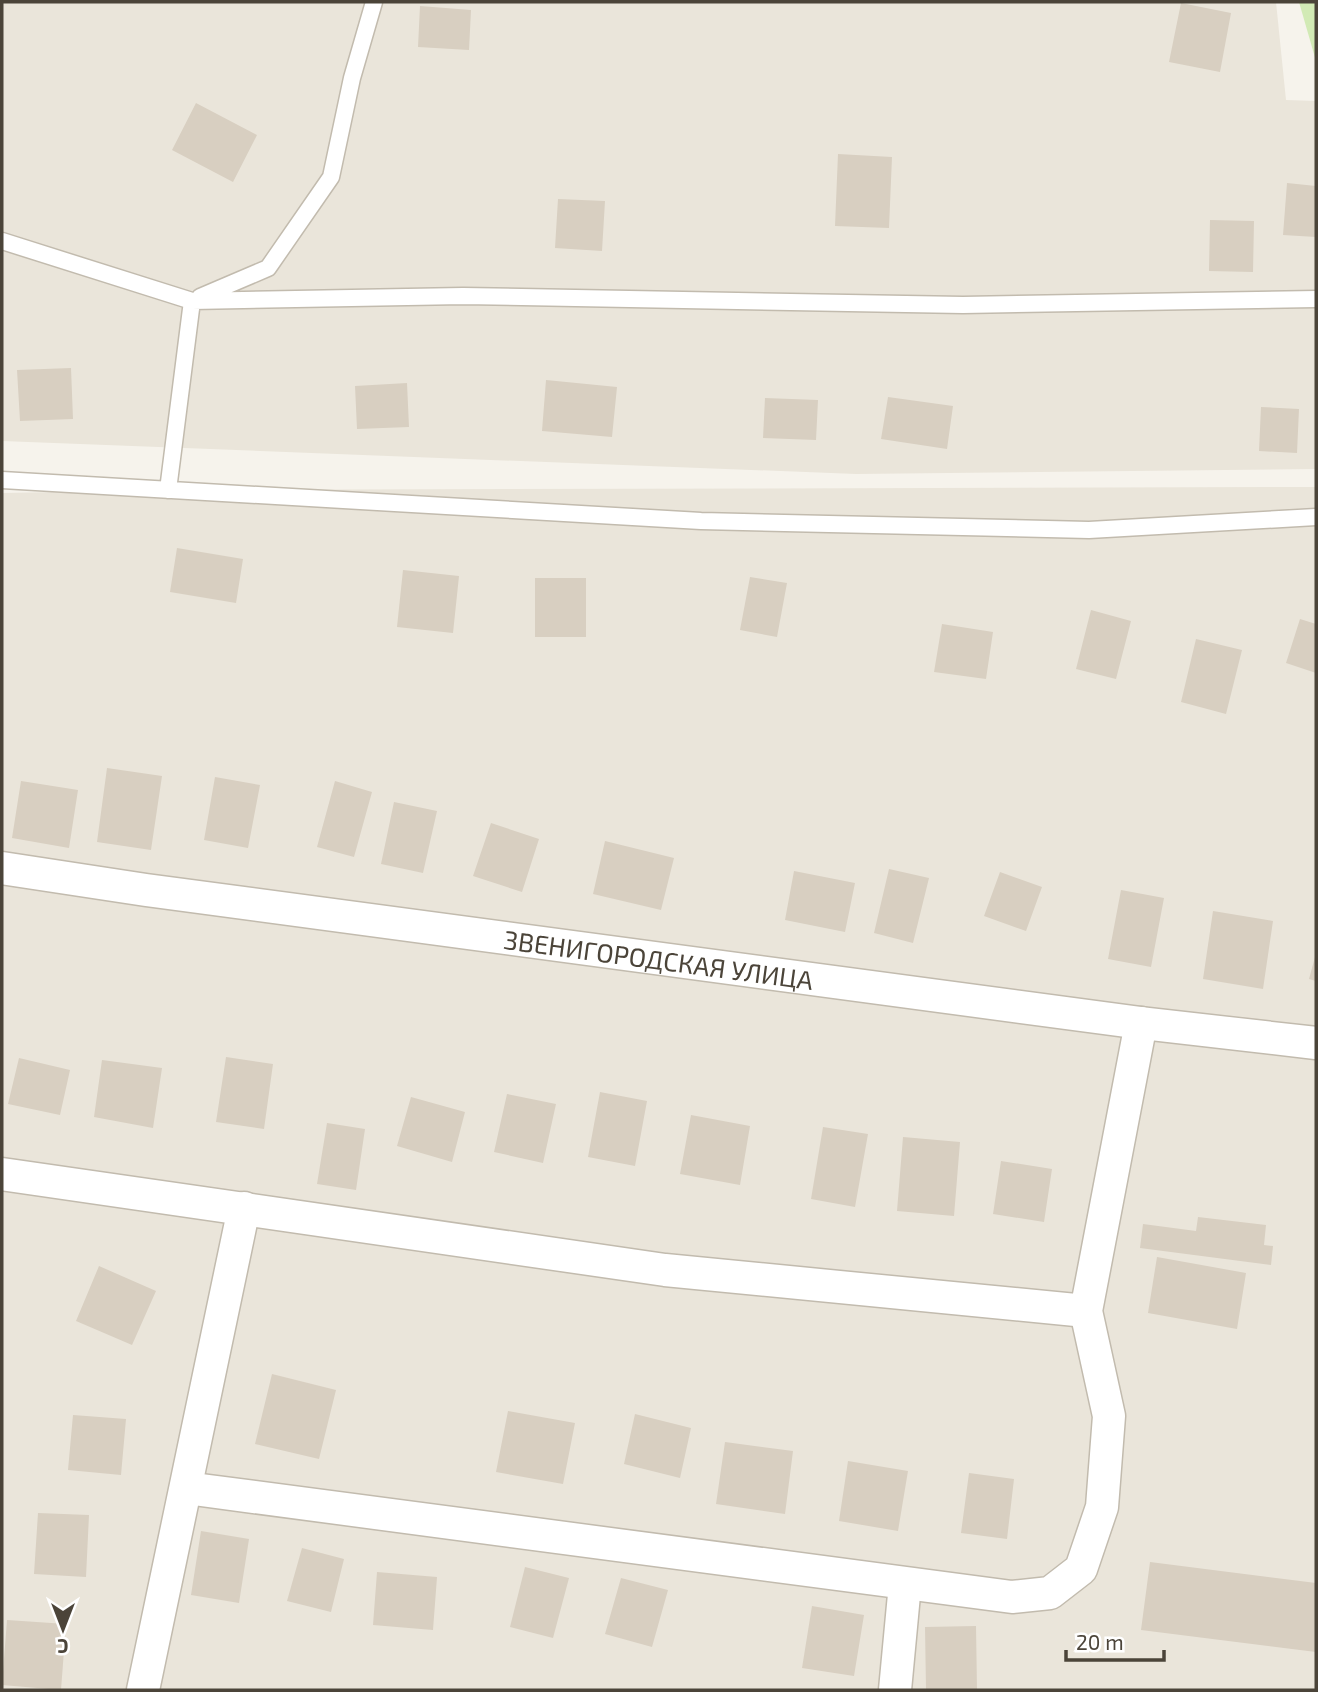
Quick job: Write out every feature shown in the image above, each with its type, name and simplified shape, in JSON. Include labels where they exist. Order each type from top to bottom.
[{"type":"street","name":"ЗВЕНИГОРОДСКАЯ УЛИЦА","points":[[2,868],[160,892],[1141,1023],[1316,1043]]},
{"type":"street","points":[[186,1489],[1012,1597],[1050,1593],[1081,1569],[1102,1507],[1110,1416],[1086,1311],[1141,1023]]},
{"type":"street","points":[[2,1174],[665,1270],[1086,1311]]},
{"type":"street","points":[[143,1690],[244,1208]]},
{"type":"street","points":[[895,1690],[905,1584]]},
{"type":"lane","points":[[192,301],[268,268],[331,177],[352,78],[374,2]]},
{"type":"lane","points":[[2,241],[192,301],[463,296],[963,304],[1316,299]]},
{"type":"lane","points":[[168,490],[192,301]]},
{"type":"lane","points":[[2,480],[701,521],[1089,530],[1316,517]]},
{"type":"shaded area","points":[[2,2],[1276,2],[1286,100],[1316,101],[1316,469],[856,474],[2,441]]},
{"type":"shaded area","points":[[1316,487],[1316,1690],[2,1690],[2,493],[168,490]]},
{"type":"green space","points":[[1299,2],[1316,2],[1316,61]]},
{"type":"building","points":[[1181,3],[1231,13],[1220,72],[1169,62]]},
{"type":"building","points":[[420,6],[471,10],[469,50],[418,47]]},
{"type":"building","points":[[196,103],[257,135],[233,182],[172,150]]},
{"type":"building","points":[[838,154],[892,157],[889,228],[835,226]]},
{"type":"building","points":[[1287,183],[1316,186],[1316,237],[1283,235]]},
{"type":"building","points":[[558,199],[605,201],[602,251],[555,248]]},
{"type":"building","points":[[1210,220],[1254,221],[1253,272],[1209,271]]},
{"type":"building","points":[[71,368],[73,419],[20,421],[17,370]]},
{"type":"building","points":[[546,380],[617,387],[612,437],[542,431]]},
{"type":"building","points":[[407,383],[409,427],[357,429],[355,386]]},
{"type":"building","points":[[888,397],[953,406],[947,449],[881,439]]},
{"type":"building","points":[[765,398],[818,400],[816,440],[763,438]]},
{"type":"building","points":[[1261,407],[1299,409],[1297,453],[1259,451]]},
{"type":"building","points":[[177,548],[243,559],[236,603],[170,592]]},
{"type":"building","points":[[403,570],[459,576],[453,633],[397,627]]},
{"type":"building","points":[[750,577],[787,583],[777,637],[740,630]]},
{"type":"building","points":[[535,578],[586,578],[586,637],[535,637]]},
{"type":"building","points":[[1091,610],[1131,621],[1116,679],[1076,669]]},
{"type":"building","points":[[1300,619],[1316,624],[1316,673],[1286,663]]},
{"type":"building","points":[[942,624],[993,632],[986,679],[934,672]]},
{"type":"building","points":[[1196,639],[1242,650],[1226,714],[1181,702]]},
{"type":"building","points":[[107,768],[162,776],[151,850],[97,842]]},
{"type":"building","points":[[215,777],[260,785],[248,848],[204,840]]},
{"type":"building","points":[[21,781],[78,790],[69,848],[12,838]]},
{"type":"building","points":[[335,781],[372,792],[354,857],[317,847]]},
{"type":"building","points":[[394,802],[437,811],[423,873],[381,864]]},
{"type":"building","points":[[491,823],[539,839],[522,892],[473,876]]},
{"type":"building","points":[[605,841],[674,858],[661,910],[593,894]]},
{"type":"building","points":[[889,869],[929,878],[913,943],[874,933]]},
{"type":"building","points":[[794,871],[855,883],[845,932],[785,920]]},
{"type":"building","points":[[1000,872],[1042,887],[1026,931],[984,916]]},
{"type":"building","points":[[1121,890],[1164,898],[1151,967],[1108,959]]},
{"type":"building","points":[[1213,911],[1273,921],[1263,989],[1203,979]]},
{"type":"building","points":[[1316,957],[1316,981],[1309,979]]},
{"type":"building","points":[[226,1057],[273,1064],[264,1129],[216,1122]]},
{"type":"building","points":[[19,1058],[70,1070],[60,1115],[8,1104]]},
{"type":"building","points":[[102,1060],[162,1068],[153,1128],[94,1117]]},
{"type":"building","points":[[600,1092],[647,1101],[635,1166],[588,1157]]},
{"type":"building","points":[[507,1094],[556,1104],[543,1163],[494,1152]]},
{"type":"building","points":[[411,1097],[465,1112],[452,1162],[397,1146]]},
{"type":"building","points":[[691,1115],[750,1126],[740,1185],[680,1174]]},
{"type":"building","points":[[327,1123],[365,1129],[356,1190],[317,1184]]},
{"type":"building","points":[[823,1127],[868,1134],[855,1207],[811,1199]]},
{"type":"building","points":[[903,1137],[960,1142],[954,1216],[897,1211]]},
{"type":"building","points":[[1001,1161],[1052,1169],[1044,1222],[993,1214]]},
{"type":"building","points":[[1198,1217],[1266,1225],[1264,1245],[1273,1246],[1271,1265],[1140,1248],[1143,1224],[1196,1231]]},
{"type":"building","points":[[1157,1257],[1246,1273],[1237,1329],[1148,1313]]},
{"type":"building","points":[[99,1266],[156,1291],[132,1345],[76,1321]]},
{"type":"building","points":[[272,1374],[336,1390],[319,1459],[255,1444]]},
{"type":"building","points":[[508,1411],[575,1423],[563,1484],[496,1472]]},
{"type":"building","points":[[635,1414],[691,1428],[680,1478],[624,1464]]},
{"type":"building","points":[[73,1415],[126,1419],[121,1475],[68,1470]]},
{"type":"building","points":[[725,1442],[793,1451],[785,1514],[716,1504]]},
{"type":"building","points":[[848,1461],[908,1471],[898,1531],[839,1521]]},
{"type":"building","points":[[969,1473],[1014,1479],[1007,1539],[961,1533]]},
{"type":"building","points":[[38,1513],[89,1515],[86,1577],[34,1574]]},
{"type":"building","points":[[201,1531],[249,1539],[239,1603],[191,1595]]},
{"type":"building","points":[[302,1548],[344,1559],[331,1612],[287,1601]]},
{"type":"building","points":[[1150,1562],[1316,1583],[1316,1652],[1141,1630]]},
{"type":"building","points":[[525,1567],[569,1578],[553,1638],[510,1627]]},
{"type":"building","points":[[377,1572],[437,1577],[433,1630],[373,1625]]},
{"type":"building","points":[[621,1578],[668,1590],[652,1647],[605,1634]]},
{"type":"building","points":[[812,1606],[864,1615],[854,1676],[802,1668]]},
{"type":"building","points":[[7,1620],[66,1624],[61,1690],[2,1685]]},
{"type":"building","points":[[976,1626],[977,1690],[926,1689],[925,1627]]}]
